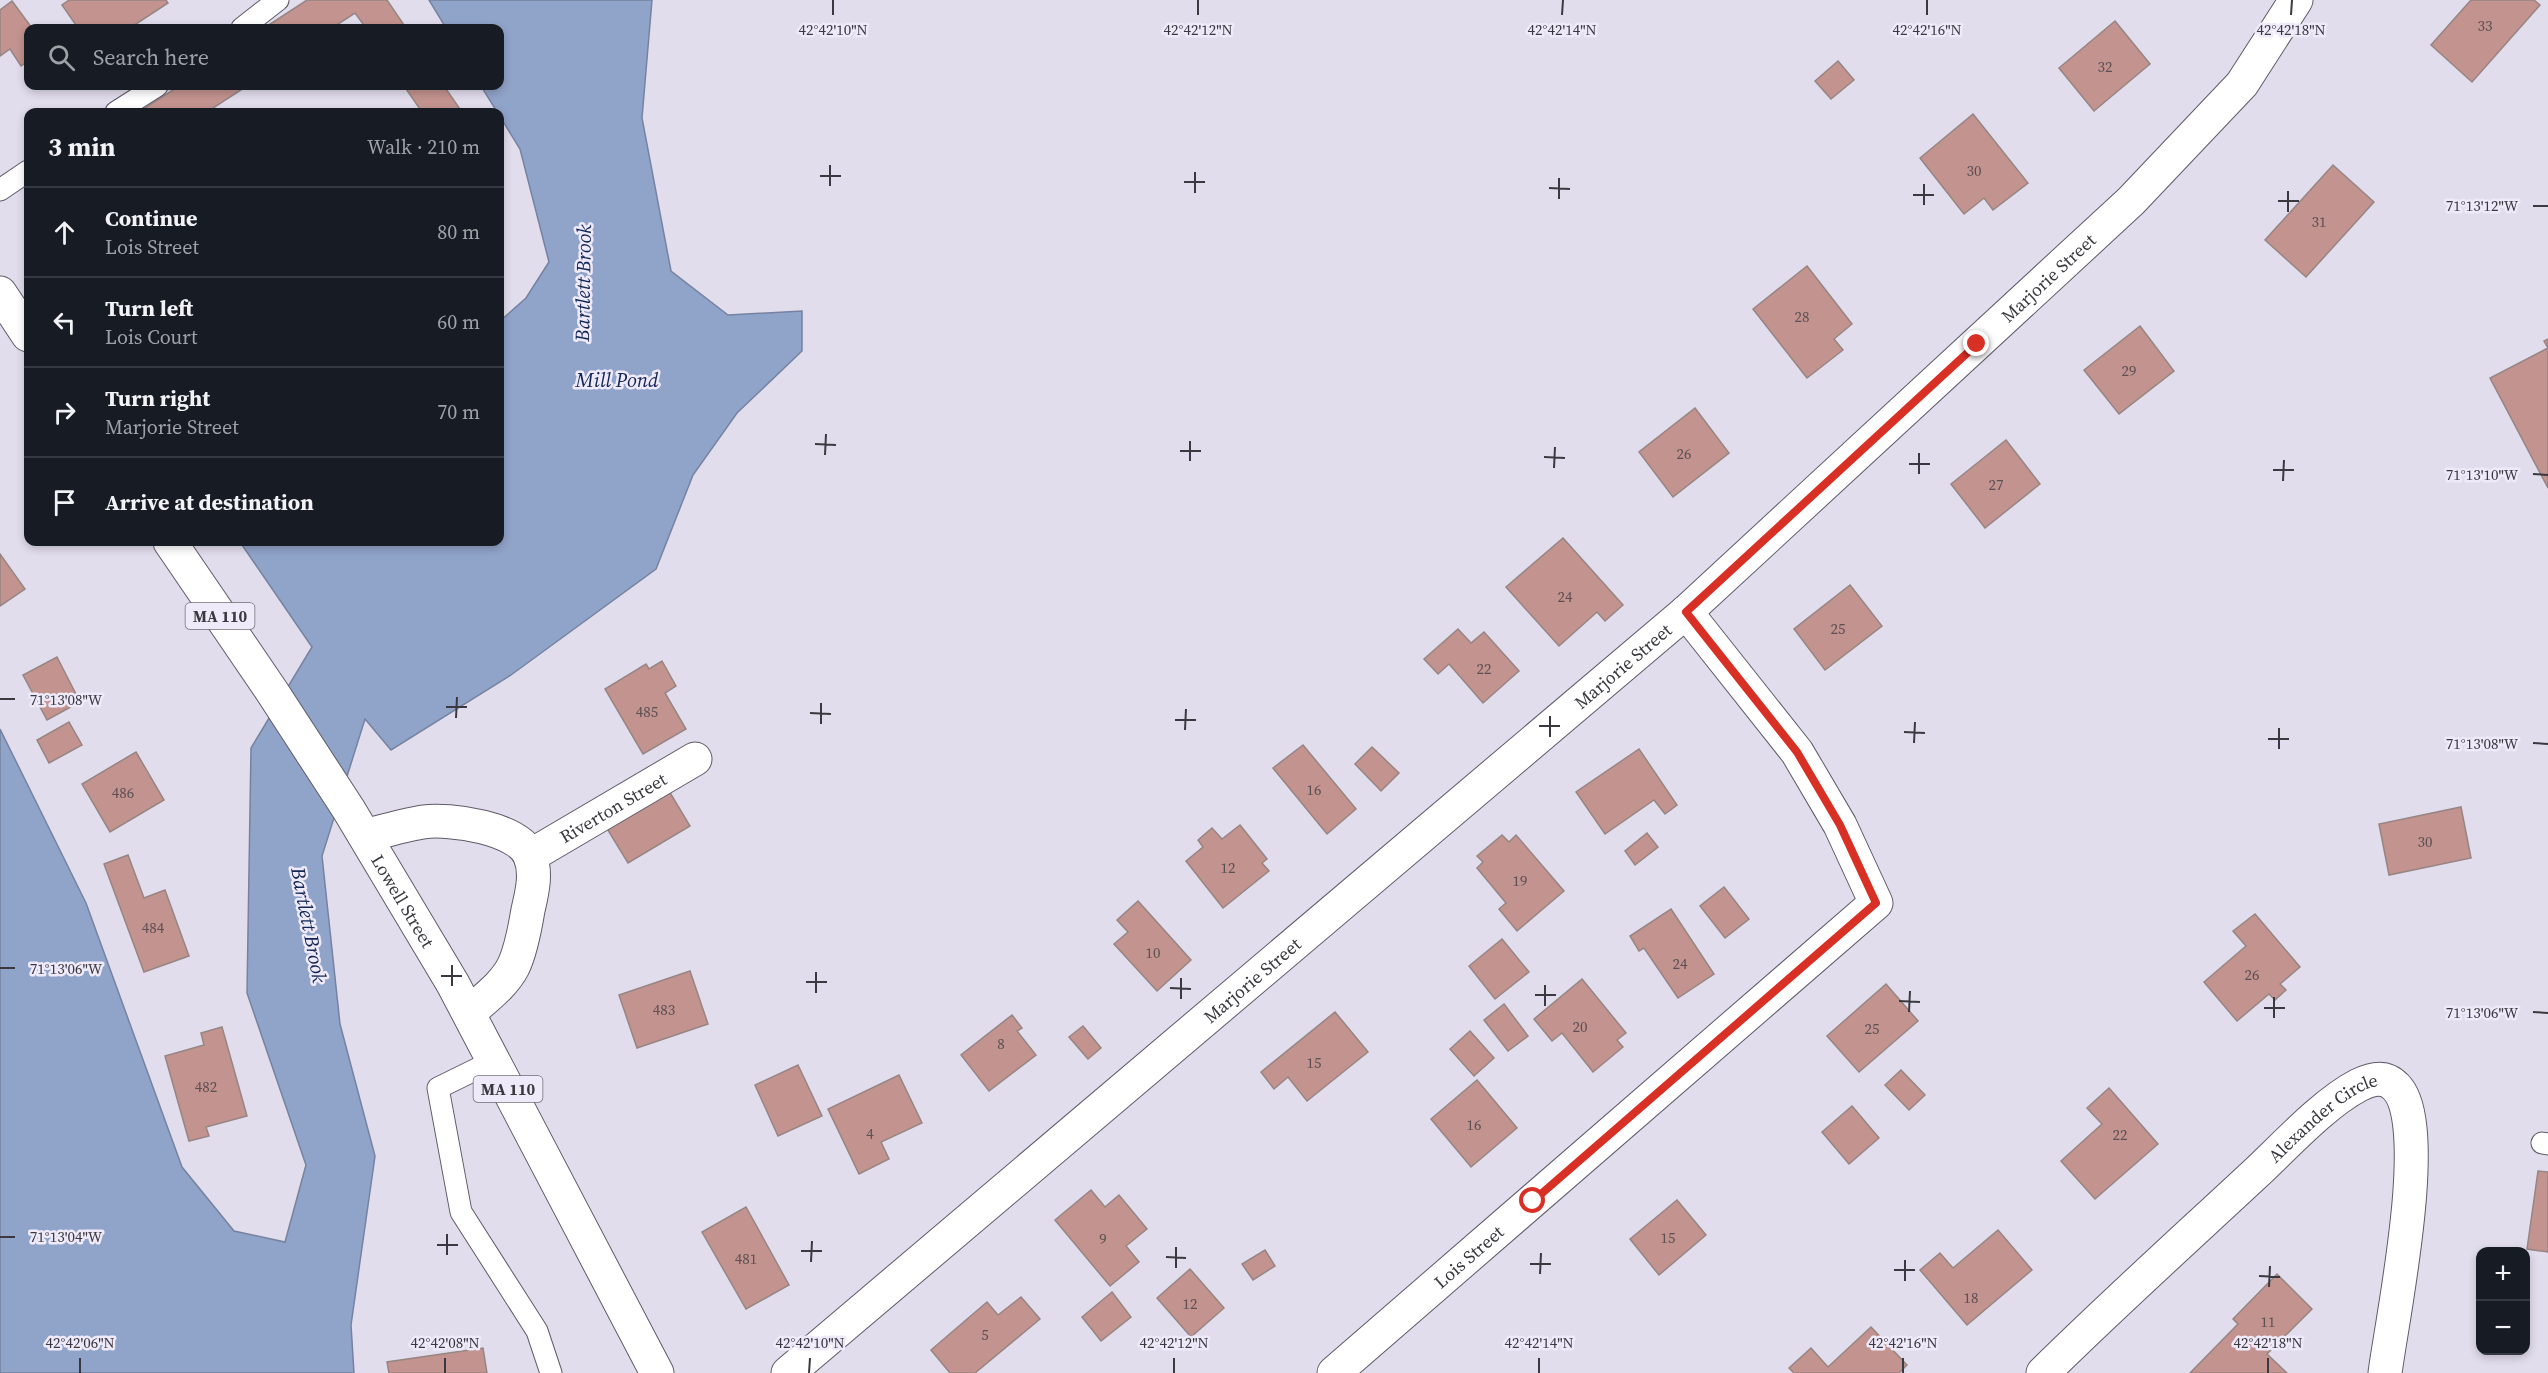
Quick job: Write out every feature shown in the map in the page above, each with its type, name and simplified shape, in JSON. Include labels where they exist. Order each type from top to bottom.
[{"type":"street","name":"Marjorie Street","points":[[788,1373],[1686,612],[2131,201],[2242,84],[2296,0]]},
{"type":"street","name":"Lowell Street","points":[[173,546],[271,690],[357,823],[469,1013],[657,1373]]},
{"type":"street","name":"Lois Street","points":[[1334,1373],[1876,903],[1840,825],[1797,752],[1686,612]]},
{"type":"street","name":"Riverton Street","points":[[530,856],[695,759]]},
{"type":"street","points":[[357,823],[450,821],[476,825],[519,841],[530,856],[534,881],[525,929],[513,967],[497,988],[469,1013]]},
{"type":"street","name":"Alexander Circle","points":[[2043,1373],[2116,1302],[2316,1118],[2357,1086],[2373,1079],[2382,1079],[2396,1086],[2406,1105],[2412,1170],[2385,1373]]},
{"type":"lane","points":[[247,24],[278,0]]},
{"type":"lane","points":[[122,108],[151,90]]},
{"type":"lane","points":[[0,190],[24,174]]},
{"type":"lane","points":[[493,1060],[438,1088],[460,1212],[537,1331],[551,1373]]},
{"type":"water","points":[[429,0],[652,0],[642,118],[671,271],[728,315],[802,311],[802,351],[737,413],[693,475],[656,569],[511,675],[391,750],[365,719],[322,856],[340,1024],[375,1156],[351,1325],[354,1373],[0,1373],[0,729],[86,903],[182,1167],[234,1231],[285,1242],[306,1165],[247,993],[251,748],[312,647],[243,546],[504,546],[504,317],[526,298],[549,262],[520,149],[504,123],[504,108],[495,108],[483,90],[504,90],[504,24],[444,24]]},
{"type":"building","points":[[69,0],[166,0],[168,3],[136,24],[75,24],[62,5]]},
{"type":"building","points":[[307,0],[387,0],[403,24],[363,24],[355,13],[338,24],[270,24]]},
{"type":"building","points":[[2471,0],[2534,0],[2540,5],[2472,82],[2431,45]]},
{"type":"building","points":[[12,1],[29,24],[24,24],[24,64],[21,66],[10,49],[0,56],[0,10]]},
{"type":"building","points":[[2115,21],[2150,64],[2094,111],[2059,68]]},
{"type":"building","points":[[1838,61],[1854,80],[1831,99],[1815,81]]},
{"type":"building","points":[[173,90],[241,90],[213,108],[145,108]]},
{"type":"building","points":[[407,90],[447,90],[459,108],[419,108]]},
{"type":"building","points":[[1973,114],[2028,183],[1993,210],[1984,198],[1964,214],[1920,158]]},
{"type":"building","points":[[2333,165],[2374,202],[2306,277],[2265,240]]},
{"type":"building","points":[[1807,266],[1852,324],[1834,339],[1843,350],[1807,378],[1753,309]]},
{"type":"building","points":[[2140,326],[2174,371],[2119,414],[2084,370]]},
{"type":"building","points":[[2548,348],[2548,488],[2490,378]]},
{"type":"building","points":[[1695,408],[1729,453],[1673,497],[1639,452]]},
{"type":"building","points":[[2006,440],[2040,484],[1985,528],[1951,484]]},
{"type":"building","points":[[1563,538],[1623,605],[1605,621],[1597,612],[1559,646],[1506,587]]},
{"type":"building","points":[[0,554],[25,589],[0,606]]},
{"type":"building","points":[[1850,585],[1882,626],[1825,670],[1794,629]]},
{"type":"building","points":[[1458,629],[1471,643],[1484,632],[1519,671],[1483,703],[1449,664],[1438,674],[1424,659]]},
{"type":"building","points":[[57,657],[80,702],[47,720],[23,675]]},
{"type":"building","points":[[662,661],[676,686],[665,693],[686,729],[643,754],[605,689],[646,664],[649,669]]},
{"type":"building","points":[[69,722],[82,745],[49,763],[37,740]]},
{"type":"building","points":[[1303,745],[1356,809],[1327,834],[1273,768]]},
{"type":"building","points":[[1372,747],[1399,773],[1381,791],[1355,764]]},
{"type":"building","points":[[1639,749],[1677,805],[1665,814],[1654,800],[1605,834],[1576,792]]},
{"type":"building","points":[[136,752],[164,800],[110,832],[82,784]]},
{"type":"building","points":[[666,786],[690,826],[628,863],[603,822]]},
{"type":"building","points":[[2461,807],[2471,858],[2389,875],[2379,824]]},
{"type":"building","points":[[1240,825],[1267,859],[1262,863],[1269,871],[1223,908],[1186,861],[1203,847],[1198,840],[1212,828],[1222,839]]},
{"type":"building","points":[[1647,833],[1658,847],[1635,865],[1625,851]]},
{"type":"building","points":[[1502,835],[1509,842],[1516,835],[1564,891],[1517,931],[1499,909],[1506,903],[1477,868],[1483,862],[1477,856]]},
{"type":"building","points":[[128,855],[144,898],[165,890],[189,956],[144,972],[104,864]]},
{"type":"building","points":[[1724,887],[1749,919],[1725,938],[1700,906]]},
{"type":"building","points":[[1138,901],[1191,960],[1157,991],[1114,944],[1128,932],[1117,920]]},
{"type":"building","points":[[1671,909],[1714,974],[1678,998],[1644,948],[1639,951],[1630,936]]},
{"type":"building","points":[[2255,914],[2300,967],[2280,984],[2286,990],[2275,1000],[2269,994],[2237,1021],[2204,982],[2246,946],[2233,931]]},
{"type":"building","points":[[1502,939],[1529,972],[1495,999],[1469,966]]},
{"type":"building","points":[[690,971],[708,1024],[637,1048],[619,995]]},
{"type":"building","points":[[1582,979],[1626,1033],[1617,1040],[1623,1047],[1593,1072],[1562,1033],[1552,1041],[1534,1019]]},
{"type":"building","points":[[1886,984],[1918,1021],[1859,1072],[1827,1036]]},
{"type":"building","points":[[1504,1004],[1528,1036],[1508,1051],[1484,1020]]},
{"type":"building","points":[[1335,1012],[1368,1052],[1307,1101],[1288,1077],[1274,1089],[1261,1072]]},
{"type":"building","points":[[1012,1015],[1022,1028],[1017,1031],[1036,1055],[989,1091],[961,1055]]},
{"type":"building","points":[[1083,1026],[1101,1048],[1088,1059],[1069,1037]]},
{"type":"building","points":[[222,1027],[247,1116],[206,1127],[209,1136],[189,1141],[165,1056],[204,1045],[201,1033]]},
{"type":"building","points":[[1470,1031],[1494,1058],[1474,1076],[1450,1049]]},
{"type":"building","points":[[798,1065],[822,1116],[778,1136],[755,1085]]},
{"type":"building","points":[[1901,1070],[1925,1095],[1909,1110],[1885,1085]]},
{"type":"building","points":[[899,1075],[922,1123],[881,1142],[889,1159],[859,1174],[828,1109]]},
{"type":"building","points":[[1477,1080],[1517,1128],[1471,1167],[1431,1119]]},
{"type":"building","points":[[2109,1088],[2158,1144],[2095,1199],[2061,1161],[2102,1124],[2087,1108]]},
{"type":"building","points":[[1852,1106],[1879,1138],[1849,1164],[1822,1132]]},
{"type":"building","points":[[2538,1171],[2548,1172],[2548,1252],[2527,1247]]},
{"type":"building","points":[[1091,1190],[1105,1207],[1119,1195],[1147,1229],[1126,1246],[1139,1262],[1110,1286],[1055,1220]]},
{"type":"building","points":[[1677,1200],[1706,1235],[1659,1275],[1630,1239]]},
{"type":"building","points":[[746,1207],[789,1285],[746,1309],[702,1232]]},
{"type":"building","points":[[1998,1230],[2032,1270],[1967,1325],[1920,1270],[1940,1253],[1953,1268]]},
{"type":"building","points":[[1265,1250],[1275,1266],[1253,1280],[1242,1264]]},
{"type":"building","points":[[1190,1269],[1224,1308],[1191,1337],[1157,1298]]},
{"type":"building","points":[[2277,1274],[2312,1309],[2267,1354],[2287,1373],[2190,1373],[2238,1324],[2233,1319]]},
{"type":"building","points":[[1112,1292],[1131,1317],[1101,1341],[1082,1317]]},
{"type":"building","points":[[1021,1297],[1040,1319],[975,1373],[950,1373],[931,1350],[987,1302],[998,1315]]},
{"type":"building","points":[[1871,1327],[1907,1365],[1899,1373],[1794,1373],[1789,1368],[1811,1348],[1828,1367]]},
{"type":"building","points":[[483,1348],[487,1373],[389,1373],[387,1362]]},
{"type":"route","points":[[1533,1201],[1876,903],[1840,825],[1797,752],[1686,612],[1977,344]]},
{"type":"water label","name":"Bartlett Brook","points":[[583,283]]},
{"type":"water label","name":"Mill Pond","points":[[617,380]]},
{"type":"water label","name":"Bartlett Brook","points":[[309,925]]}]
